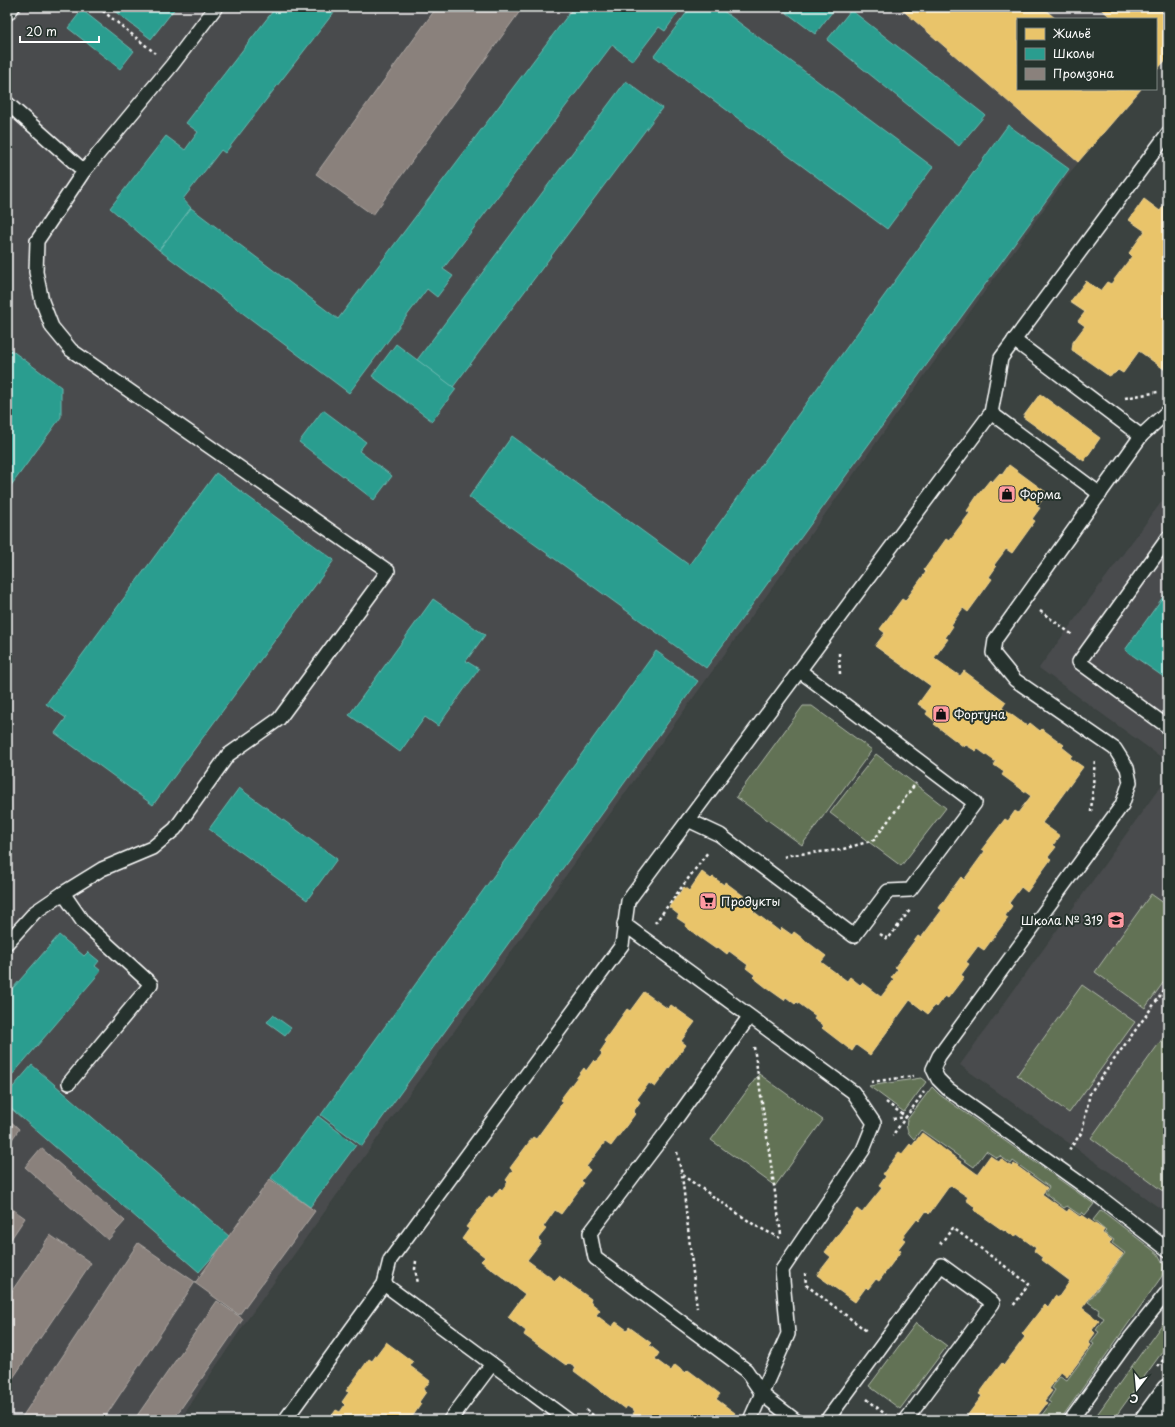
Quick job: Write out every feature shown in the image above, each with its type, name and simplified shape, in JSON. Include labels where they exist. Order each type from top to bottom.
[{"type":"street","points":[[1146,1420],[1168,1390]]},
{"type":"lane","points":[[7,14],[12,7]]},
{"type":"lane","points":[[7,943],[35,912],[102,869],[152,848],[174,829],[228,755],[279,719],[388,571],[71,350],[52,327],[42,301],[36,272],[37,241],[84,171],[172,65],[216,7]]},
{"type":"lane","points":[[7,103],[84,171]]},
{"type":"lane","points":[[285,1420],[384,1284],[390,1260],[622,945],[628,901],[991,413],[1001,358],[1168,133]]},
{"type":"lane","points":[[1014,340],[1141,436]]},
{"type":"lane","points":[[1168,411],[1141,436],[995,640],[993,653],[1015,680],[1115,749],[1127,768],[1130,782],[1122,805],[939,1056],[933,1069],[938,1079],[948,1090],[1101,1198],[1168,1250]]},
{"type":"lane","points":[[991,413],[1100,494]]},
{"type":"lane","points":[[1168,538],[1079,662],[1168,727]]},
{"type":"lane","points":[[688,820],[720,835],[854,936],[888,891],[910,890],[975,803],[800,670]]},
{"type":"lane","points":[[63,893],[83,922],[151,984],[69,1083]]},
{"type":"lane","points":[[624,924],[853,1092],[874,1123],[863,1150],[782,1270],[788,1334],[750,1420]]},
{"type":"lane","points":[[749,1017],[671,1126],[590,1233],[595,1258],[746,1370],[762,1395],[795,1420]]},
{"type":"lane","points":[[827,1420],[941,1265],[993,1303],[906,1420]]},
{"type":"lane","points":[[384,1284],[568,1420]]},
{"type":"lane","points":[[1071,1420],[1131,1337],[1168,1291]]},
{"type":"lane","points":[[450,1420],[492,1364]]},
{"type":"path","points":[[98,7],[172,65]]},
{"type":"path","points":[[1098,403],[1160,392]]},
{"type":"path","points":[[1046,616],[1090,648]]},
{"type":"path","points":[[839,649],[838,668],[840,678]]},
{"type":"path","points":[[1089,851],[1097,736]]},
{"type":"path","points":[[765,868],[790,855],[840,850],[874,840],[927,767]]},
{"type":"path","points":[[651,929],[698,865]]},
{"type":"path","points":[[865,922],[888,939],[911,909]]},
{"type":"path","points":[[1068,1152],[1082,1132],[1090,1093],[1168,985]]},
{"type":"path","points":[[682,1175],[756,1226],[782,1240],[749,1017]]},
{"type":"path","points":[[868,1083],[918,1075]]},
{"type":"path","points":[[906,1117],[929,1086]]},
{"type":"path","points":[[671,1126],[682,1175],[699,1334]]},
{"type":"path","points":[[418,1254],[415,1269],[419,1285]]},
{"type":"path","points":[[861,1395],[888,1416]]},
{"type":"path","points":[[581,1406],[600,1420]]},
{"type":"shaded area","points":[[7,7],[1168,7],[1168,59],[1157,71],[1157,18],[1017,18],[1017,90],[1141,90],[1071,171],[247,1320],[180,1420],[7,1420]]},
{"type":"shaded area","points":[[1168,493],[1168,762],[1039,668]]},
{"type":"shaded area","name":"Школа № 319","points":[[1168,776],[1168,1214],[960,1065]]},
{"type":"green space","points":[[803,706],[812,706],[872,750],[802,845],[736,797]]},
{"type":"green space","points":[[876,754],[946,808],[901,866],[830,813]]},
{"type":"green space","points":[[1151,894],[1168,906],[1168,976],[1145,1008],[1095,972]]},
{"type":"green space","points":[[1082,985],[1135,1022],[1069,1113],[1017,1075]]},
{"type":"green space","points":[[1168,1031],[1168,1195],[1091,1138]]},
{"type":"green space","points":[[759,1074],[823,1120],[775,1186],[711,1140]]},
{"type":"green space","points":[[921,1078],[926,1082],[904,1112],[869,1086]]},
{"type":"green space","points":[[932,1087],[940,1095],[1094,1204],[1085,1215],[1082,1212],[1080,1215],[1067,1206],[1064,1208],[1045,1193],[1049,1187],[1013,1161],[1011,1164],[1000,1156],[997,1158],[986,1151],[974,1167],[921,1130],[914,1139],[910,1135],[906,1126],[907,1120]]},
{"type":"green space","points":[[1101,1210],[1158,1254],[1164,1265],[1162,1276],[1060,1420],[1038,1420],[1051,1403],[1048,1401],[1055,1390],[1052,1388],[1060,1376],[1067,1380],[1094,1344],[1091,1342],[1099,1332],[1096,1330],[1104,1318],[1098,1314],[1099,1310],[1088,1302],[1125,1253],[1112,1243],[1114,1240],[1104,1233],[1106,1231],[1093,1220]]},
{"type":"green space","points":[[1168,1316],[1168,1344],[1113,1420],[1093,1420]]},
{"type":"green space","points":[[916,1323],[947,1346],[900,1409],[869,1386]]},
{"type":"building: Жильё","points":[[899,7],[1042,7],[1055,18],[1017,18],[1017,90],[1140,90],[1078,162]]},
{"type":"building: Жильё","points":[[1102,7],[1168,7],[1168,57],[1157,70],[1157,18],[1112,18],[1101,9]]},
{"type":"building: Жильё","points":[[1144,199],[1160,211],[1167,201],[1168,202],[1168,372],[1139,351],[1123,373],[1118,370],[1109,376],[1072,350],[1073,342],[1085,326],[1078,321],[1085,312],[1070,302],[1086,281],[1100,291],[1107,282],[1111,284],[1132,256],[1129,253],[1145,231],[1129,220]]},
{"type":"building: Жильё","points":[[1040,394],[1100,438],[1084,461],[1023,417]]},
{"type":"building: Жильё","points":[[1009,465],[1047,493],[1037,507],[1040,508],[1032,519],[1035,521],[1012,553],[1006,549],[994,565],[996,567],[989,577],[992,579],[968,612],[963,608],[951,625],[953,626],[945,638],[948,639],[934,658],[960,676],[964,671],[1006,702],[1002,708],[1027,726],[1030,723],[1040,731],[1042,729],[1064,745],[1062,747],[1072,755],[1070,758],[1083,767],[1042,823],[1060,836],[1053,845],[1056,847],[1048,857],[1051,859],[1027,892],[1021,887],[1009,903],[1012,906],[1005,916],[1008,918],[984,950],[978,946],[966,962],[969,964],[961,975],[964,977],[948,998],[945,996],[937,1007],[935,1005],[928,1014],[910,1000],[870,1055],[856,1045],[852,1051],[822,1028],[824,1026],[814,1019],[816,1016],[797,1002],[795,1004],[786,997],[784,1000],[767,988],[753,977],[755,975],[746,968],[748,965],[729,951],[727,954],[718,947],[716,949],[699,937],[685,926],[686,924],[677,918],[679,915],[669,907],[684,887],[689,891],[702,872],[711,879],[713,877],[724,885],[725,882],[757,906],[753,911],[779,931],[782,928],[792,935],[794,932],[826,956],[821,962],[847,981],[850,977],[860,985],[862,983],[881,997],[894,980],[891,978],[898,969],[895,967],[918,936],[921,938],[942,910],[939,908],[961,877],[964,880],[985,851],[982,849],[1005,819],[1008,821],[1015,811],[1018,813],[1031,796],[1002,775],[1004,772],[994,765],[996,762],[978,749],[976,751],[966,745],[964,747],[934,724],[936,722],[926,714],[928,711],[918,704],[931,686],[875,646],[885,633],[880,629],[902,599],[905,601],[926,572],[924,570],[946,539],[949,541],[970,513],[967,511],[977,496],[990,480],[992,482],[1000,473],[1002,475]]},
{"type":"building: Жильё","points":[[644,992],[668,1009],[671,1005],[695,1022],[681,1041],[686,1045],[655,1087],[649,1083],[637,1099],[640,1102],[633,1112],[635,1114],[611,1146],[605,1142],[586,1167],[590,1170],[581,1181],[584,1183],[561,1214],[555,1210],[543,1227],[546,1229],[538,1239],[541,1242],[527,1260],[555,1281],[559,1276],[591,1299],[590,1302],[600,1310],[596,1315],[612,1327],[616,1322],[627,1330],[629,1327],[651,1343],[649,1345],[659,1353],[655,1359],[671,1371],[675,1365],[685,1373],[688,1370],[720,1394],[716,1399],[735,1413],[730,1420],[640,1420],[633,1414],[635,1411],[627,1406],[625,1409],[574,1371],[576,1368],[568,1363],[566,1365],[524,1335],[526,1331],[508,1317],[525,1294],[481,1261],[485,1257],[462,1239],[469,1229],[466,1227],[489,1196],[492,1198],[500,1188],[502,1190],[508,1182],[506,1180],[513,1170],[510,1168],[533,1137],[536,1139],[563,1102],[560,1100],[584,1068],[586,1071],[594,1060],[596,1062],[602,1054],[600,1052],[606,1043],[604,1041],[627,1009],[630,1011]]},
{"type":"building: Жильё","points":[[922,1133],[977,1174],[990,1156],[999,1162],[1001,1159],[1012,1167],[1014,1164],[1047,1188],[1042,1194],[1067,1212],[1069,1209],[1080,1217],[1082,1215],[1104,1230],[1102,1233],[1112,1240],[1109,1243],[1123,1254],[1082,1308],[1099,1321],[1092,1330],[1095,1333],[1088,1343],[1091,1345],[1067,1377],[1061,1372],[1049,1389],[1052,1391],[1044,1401],[1047,1403],[1034,1420],[964,1420],[982,1396],[979,1394],[990,1379],[1002,1363],[1004,1365],[1025,1337],[1022,1334],[1045,1304],[1048,1307],[1055,1296],[1058,1298],[1070,1281],[1042,1260],[1043,1258],[1034,1251],[1036,1248],[1017,1234],[1015,1237],[1005,1230],[1004,1231],[974,1210],[975,1207],[966,1200],[968,1197],[950,1185],[929,1214],[926,1211],[919,1221],[917,1219],[902,1238],[905,1240],[898,1249],[901,1251],[879,1281],[876,1279],[868,1289],[866,1287],[855,1302],[817,1275],[831,1257],[825,1252],[857,1209],[862,1213],[882,1188],[879,1186],[886,1176],[883,1174],[899,1152],[902,1154],[910,1144],[912,1146]]},
{"type":"building: Жильё","points":[[386,1342],[413,1362],[410,1366],[430,1381],[423,1390],[426,1392],[419,1402],[421,1404],[410,1420],[329,1420],[336,1410],[340,1412],[345,1405],[342,1402],[349,1392],[346,1391],[369,1359],[372,1361]]},
{"type":"building: Школы","points":[[109,7],[176,7],[151,39]]},
{"type":"building: Школы","points":[[276,7],[338,7],[225,153],[221,150],[183,199],[191,208],[159,250],[110,208],[166,136],[185,150],[198,132],[186,123]]},
{"type":"building: Школы","points":[[574,7],[674,7],[679,11],[665,31],[659,27],[633,61],[612,45],[443,269],[453,276],[437,297],[427,289],[349,393],[159,250],[191,208],[338,319]]},
{"type":"building: Школы","points":[[691,7],[718,7],[933,167],[887,229],[654,56]]},
{"type":"building: Школы","points":[[779,7],[836,7],[815,34]]},
{"type":"building: Школы","points":[[82,10],[134,51],[120,69],[68,28]]},
{"type":"building: Школы","points":[[851,10],[985,115],[959,146],[827,40]]},
{"type":"building: Школы","points":[[626,81],[662,108],[453,387],[417,360]]},
{"type":"building: Школы","points":[[1008,125],[1069,169],[706,668],[469,497],[512,436],[689,565]]},
{"type":"building: Школы","points":[[396,344],[456,389],[432,421],[372,376]]},
{"type":"building: Школы","points":[[7,347],[61,387],[61,417],[7,491]]},
{"type":"building: Школы","points":[[323,410],[366,442],[359,451],[392,476],[374,500],[299,442]]},
{"type":"building: Школы","points":[[216,473],[334,560],[153,805],[55,733],[66,718],[46,704]]},
{"type":"building: Школы","points":[[1168,590],[1168,680],[1125,650]]},
{"type":"building: Школы","points":[[433,599],[485,635],[466,661],[479,669],[438,726],[425,717],[400,752],[349,715]]},
{"type":"building: Школы","points":[[656,651],[698,681],[362,1146],[321,1115]]},
{"type":"building: Школы","points":[[239,788],[337,859],[307,900],[209,829]]},
{"type":"building: Школы","points":[[59,935],[84,956],[88,952],[99,961],[95,966],[101,971],[7,1081],[7,995]]},
{"type":"building: Школы","points":[[273,1015],[291,1028],[285,1035],[267,1022]]},
{"type":"building: Школы","points":[[32,1065],[230,1237],[199,1272],[7,1105],[7,1094]]},
{"type":"building: Школы","points":[[318,1116],[356,1145],[310,1207],[271,1178]]},
{"type":"building: Промзона","points":[[437,7],[523,7],[373,215],[316,174]]},
{"type":"building: Промзона","points":[[7,1118],[19,1129],[7,1147]]},
{"type":"building: Промзона","points":[[41,1148],[125,1221],[108,1240],[25,1167]]},
{"type":"building: Промзона","points":[[270,1179],[315,1211],[239,1315],[195,1283]]},
{"type":"building: Промзона","points":[[7,1205],[25,1218],[7,1245]]},
{"type":"building: Промзона","points":[[50,1235],[91,1263],[7,1387],[7,1298]]},
{"type":"building: Промзона","points":[[138,1243],[195,1282],[103,1420],[20,1420]]},
{"type":"building: Промзона","points":[[217,1301],[243,1319],[173,1420],[134,1420]]},
{"type":"place","name":"Форма","points":[[1007,494]]},
{"type":"place","name":"Фортуна","points":[[941,714]]},
{"type":"place","name":"Продукты","points":[[708,901]]},
{"type":"place","name":"Школа № 319","points":[[1116,920]]}]
